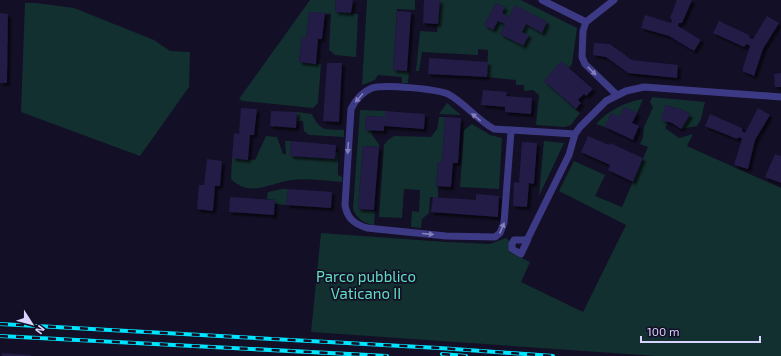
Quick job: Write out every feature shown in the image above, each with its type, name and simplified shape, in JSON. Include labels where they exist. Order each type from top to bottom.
[{"type":"street","points":[[542,0],[586,22]]},
{"type":"street","points":[[614,0],[586,22],[583,37],[582,57],[585,64],[616,95]]},
{"type":"street","points":[[512,130],[504,224],[500,233],[495,237],[446,236],[367,228],[357,225],[346,213],[344,205],[351,109],[362,94],[372,88],[380,86],[434,90],[446,94],[455,99],[485,125],[494,129],[512,130],[576,134]]},
{"type":"street","points":[[528,237],[569,155],[576,134],[597,109],[616,95],[635,88],[644,87],[781,96]]},
{"type":"green space","points":[[310,0],[336,0],[335,12],[358,14],[356,57],[335,55],[329,50],[331,14],[309,12],[306,38],[302,37],[299,62],[321,64],[318,103],[313,108],[243,101],[239,99]]},
{"type":"green space","points":[[367,0],[415,0],[415,10],[397,9],[393,70],[409,71],[408,83],[402,83],[402,77],[378,75],[375,80],[362,85]]},
{"type":"green space","points":[[440,0],[521,0],[577,28],[572,64],[569,68],[561,62],[544,81],[580,113],[571,125],[565,127],[536,125],[539,95],[533,90],[524,91],[524,85],[516,85],[516,80],[487,77],[488,50],[478,49],[478,55],[422,52],[419,71],[416,71],[420,31],[437,32]],"holes":[[[496,3],[505,7],[502,13],[509,17],[515,6],[547,22],[542,32],[526,24],[522,32],[528,35],[523,46],[500,34],[505,24],[498,21],[493,30],[484,25]]]},
{"type":"green space","points":[[25,3],[74,8],[154,40],[170,51],[190,52],[189,87],[140,156],[21,112]]},
{"type":"green space","name":"Parco pubblico Vaticano II","points":[[652,97],[705,102],[701,119],[697,126],[681,129],[690,115],[683,110],[665,105],[668,122],[665,128],[679,138],[693,134],[687,146],[781,188],[781,356],[656,356],[311,332],[321,233],[490,244],[506,238],[511,242],[509,252],[530,262],[521,282],[583,312],[626,225],[559,191],[574,161],[605,175],[595,196],[622,207],[648,147],[640,144],[643,137],[644,127],[653,107],[650,102]]},
{"type":"green space","points":[[643,99],[637,113],[624,107],[620,117],[611,114],[605,127],[596,124],[618,107]]},
{"type":"green space","points":[[447,103],[461,115],[439,114]]},
{"type":"green space","points":[[360,110],[385,111],[385,117],[366,116],[365,129],[372,130],[372,135],[379,144],[379,147],[363,146],[358,209],[375,211],[374,225],[361,220],[353,209]]},
{"type":"green space","points":[[297,112],[312,114],[321,127],[344,130],[344,137],[309,135],[304,131],[303,121],[297,121]]},
{"type":"green space","points":[[439,117],[445,117],[442,162],[438,162],[436,186],[438,187],[438,197],[430,197],[429,213],[422,219],[421,228],[411,227],[412,211],[419,212],[420,190],[404,189],[402,218],[379,217],[384,145],[394,136],[431,137],[437,129]]},
{"type":"green space","points":[[472,124],[490,135],[502,138],[499,189],[460,187],[464,130]]},
{"type":"green space","points":[[266,136],[277,137],[283,154],[286,154],[285,141],[291,141],[290,156],[335,159],[335,152],[338,152],[338,175],[342,177],[342,182],[298,179],[260,188],[245,188],[238,185],[231,179],[232,158],[255,160]]},
{"type":"green space","points":[[544,141],[564,143],[539,196]]},
{"type":"green space","points":[[288,189],[286,205],[275,204],[275,200],[267,199],[268,192]]},
{"type":"building","points":[[336,0],[353,0],[351,13],[335,12]]},
{"type":"building","points":[[424,0],[440,0],[438,24],[423,23]]},
{"type":"building","points":[[677,0],[692,0],[682,23],[679,23],[678,26],[701,40],[694,51],[669,36],[641,28],[645,15],[671,23],[672,20],[670,18]]},
{"type":"building","points":[[496,3],[505,7],[502,13],[509,17],[515,5],[547,22],[542,33],[526,24],[522,32],[529,35],[523,46],[500,34],[505,24],[498,21],[493,30],[484,25]]},
{"type":"building","points":[[397,11],[411,12],[407,71],[393,70]]},
{"type":"building","points":[[309,12],[325,13],[322,39],[318,39],[316,64],[299,62],[302,37],[306,38]]},
{"type":"building","points":[[0,13],[8,14],[7,83],[0,83]]},
{"type":"building","points":[[767,16],[779,23],[763,49],[754,76],[742,71],[750,46],[747,44],[744,47],[713,33],[719,21],[749,35],[750,38],[753,39]]},
{"type":"building","points":[[594,43],[610,44],[632,60],[678,65],[677,78],[628,73],[606,57],[593,55]]},
{"type":"building","points":[[429,58],[488,62],[487,77],[428,74]]},
{"type":"building","points":[[561,61],[593,89],[586,96],[584,94],[578,100],[581,103],[576,109],[544,81]]},
{"type":"building","points":[[327,63],[342,63],[339,122],[323,121]]},
{"type":"building","points":[[781,73],[781,87],[775,87],[774,74]]},
{"type":"building","points":[[483,90],[507,92],[506,96],[532,98],[531,114],[505,112],[505,107],[481,105]]},
{"type":"building","points":[[665,105],[683,110],[690,115],[681,129],[672,123],[661,120]]},
{"type":"building","points":[[624,107],[637,113],[632,123],[639,126],[633,140],[605,127],[611,113],[620,117]]},
{"type":"building","points":[[241,108],[257,109],[254,135],[250,135],[248,160],[232,158],[234,133],[239,134]]},
{"type":"building","points":[[758,108],[770,115],[755,140],[748,169],[734,165],[742,139],[739,137],[737,139],[705,126],[710,114],[742,128],[742,131],[745,133]]},
{"type":"building","points":[[271,111],[297,112],[296,128],[270,126]]},
{"type":"building","points":[[385,111],[425,114],[424,129],[384,126],[384,131],[365,130],[366,116],[385,117]]},
{"type":"building","points":[[445,117],[461,118],[458,163],[453,163],[451,187],[436,186],[438,162],[442,162]]},
{"type":"building","points":[[588,136],[609,145],[610,143],[643,158],[633,182],[608,170],[610,165],[581,152]]},
{"type":"building","points":[[291,141],[336,145],[335,159],[290,156]]},
{"type":"building","points":[[522,142],[537,143],[534,184],[529,183],[527,207],[513,206],[514,182],[519,183]]},
{"type":"building","points":[[363,146],[379,147],[374,210],[358,209]]},
{"type":"building","points":[[775,154],[781,156],[781,183],[765,177]]},
{"type":"building","points":[[207,159],[222,161],[220,186],[215,186],[213,211],[197,209],[199,185],[204,185]]},
{"type":"building","points":[[288,189],[332,192],[331,208],[286,205]]},
{"type":"building","points":[[476,194],[499,196],[498,217],[431,212],[433,197],[476,200]]},
{"type":"building","points":[[230,197],[275,200],[274,215],[229,212]]},
{"type":"building","points":[[2,353],[31,355],[31,356],[2,356]]},
{"type":"railway","points":[[0,324],[439,348],[553,356]]},
{"type":"railway","points":[[0,336],[387,356]]},
{"type":"railway","points":[[442,354],[466,356]]}]
